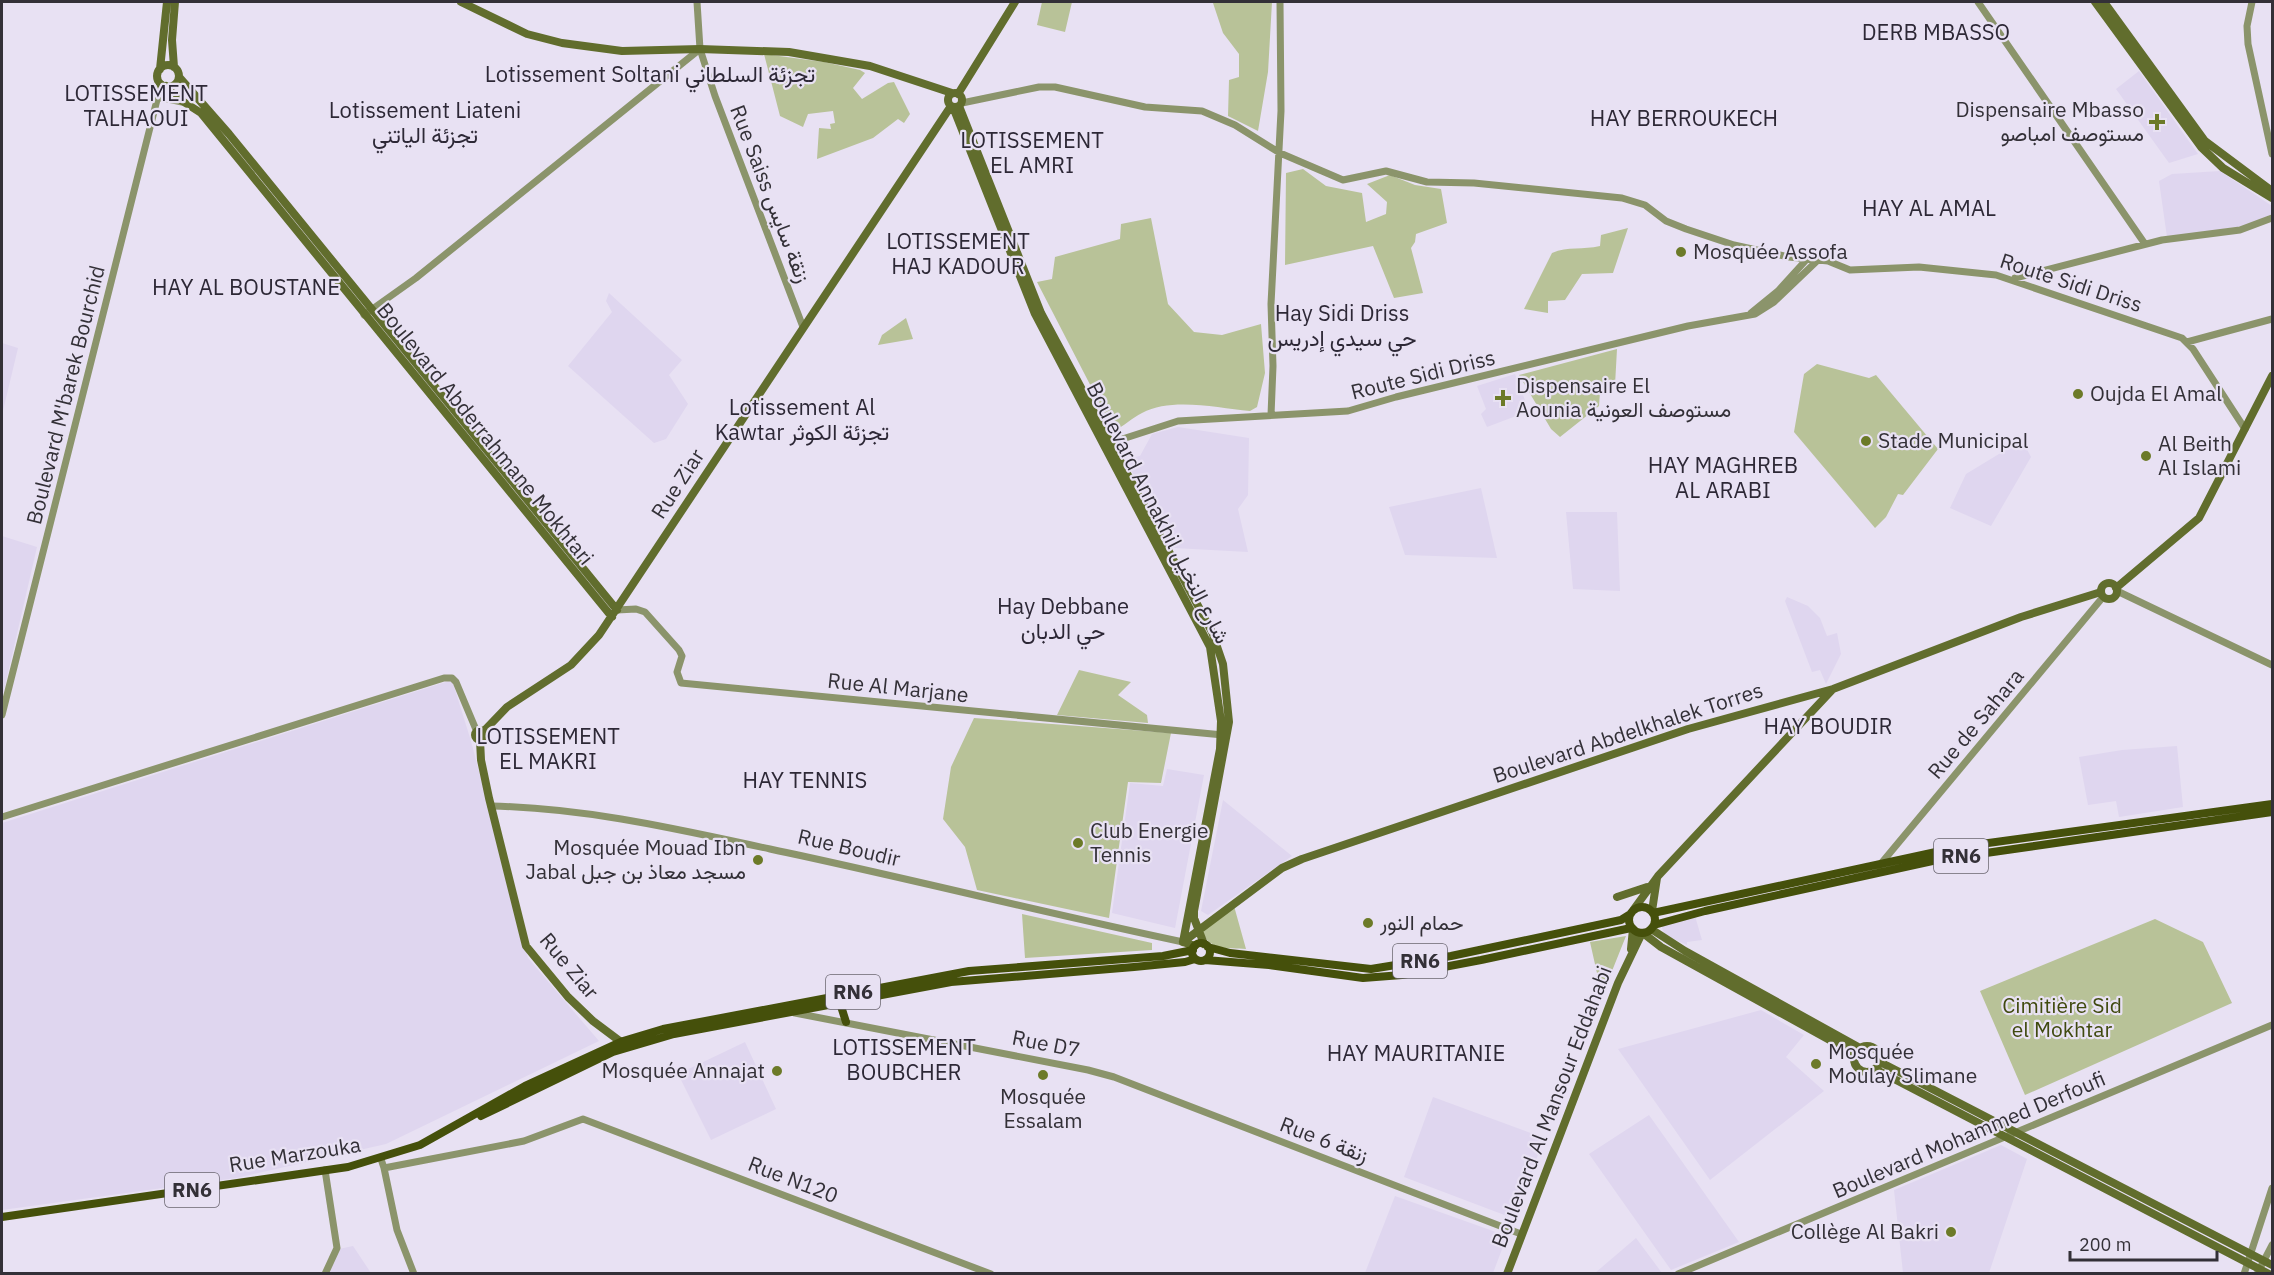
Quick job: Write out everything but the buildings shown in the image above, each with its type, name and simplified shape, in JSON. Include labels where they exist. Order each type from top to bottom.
[{"type":"main road","points":[[164,85],[174,84],[179,77],[174,67],[167,2]]},
{"type":"main road","points":[[175,2],[169,20],[158,76],[164,85],[185,103]]},
{"type":"main road","points":[[461,2],[527,34],[562,43],[612,50],[700,49],[789,52],[870,66],[935,89],[955,101]]},
{"type":"main road","name":"Rue Ziar","points":[[625,1044],[606,1032],[561,990],[528,949],[482,768],[480,740],[476,737],[507,707],[571,665],[589,647],[615,613],[955,101],[1015,2]]},
{"type":"main road","points":[[2095,2],[2201,147],[2223,168],[2272,198]]},
{"type":"main road","points":[[2104,2],[2205,141],[2219,154],[2272,191]]},
{"type":"main road","points":[[160,69],[168,65],[174,67]]},
{"type":"main road","name":"Boulevard Abderrahmane Mokhtari","points":[[179,77],[229,134],[368,313]]},
{"type":"main road","name":"Boulevard Annakhil شارع النخيل","points":[[955,101],[964,112],[1041,313],[1218,644],[1229,722],[1220,749],[1179,954]]},
{"type":"main road","name":"Boulevard Annakhil شارع النخيل","points":[[955,101],[1035,314],[1210,647],[1224,735],[1194,911],[1198,930],[1198,952]]},
{"type":"main road","name":"Boulevard Abderrahmane Mokhtari","points":[[185,103],[201,113],[615,613]]},
{"type":"main road","points":[[2116,589],[2106,584],[2102,594],[2113,598],[2116,589],[2199,518],[2272,376]]},
{"type":"main road","name":"Boulevard Abdelkhalek Torres","points":[[1183,942],[1282,868],[1302,859],[1688,729],[1833,689],[2021,617],[2102,594]]},
{"type":"main road","points":[[1833,689],[1648,887],[1631,912],[1642,929],[1661,947],[1858,1051],[1873,1047],[1879,1053],[1877,1066],[1869,1072],[1859,1069],[1855,1063],[1858,1051]]},
{"type":"main road","name":"RN6","points":[[1198,952],[1205,960],[1269,965],[1355,978],[1379,977],[1642,929],[1705,911],[1877,870],[1940,851],[2272,804]]},
{"type":"main road","name":"RN6","points":[[382,1163],[458,1126],[526,1089],[612,1049],[674,1026],[840,1003],[951,982],[1198,952],[1230,953],[1371,969],[1557,935],[1621,920],[1641,906],[1652,912],[1966,855],[2272,812]]},
{"type":"main road","points":[[1642,929],[1652,912],[1658,876]]},
{"type":"main road","points":[[1617,897],[1630,895],[1648,887]]},
{"type":"main road","name":"Boulevard Al Mansour Eddahabi","points":[[1506,1274],[1642,929]]},
{"type":"main road","name":"Rue Boudir","points":[[1183,942],[1198,952]]},
{"type":"main road","points":[[1198,952],[1210,954],[1205,960]]},
{"type":"main road","name":"RN6","points":[[793,1009],[942,975],[1186,962],[1198,952]]},
{"type":"main road","points":[[840,1003],[846,1022]]},
{"type":"main road","points":[[606,1032],[612,1049]]},
{"type":"main road","name":"RN6","points":[[458,1126],[513,1092],[536,1088],[612,1049]]},
{"type":"main road","points":[[1877,1066],[2015,1132],[2272,1265]]},
{"type":"main road","points":[[1877,1066],[2004,1137],[2247,1263],[2258,1271],[2269,1274]]},
{"type":"main road","name":"Rue Marzouka","points":[[2,1217],[382,1163]]},
{"type":"street","name":"Rue Saiss زنقة سايس","points":[[698,2],[700,49],[733,146],[803,327]]},
{"type":"street","points":[[1271,415],[1274,366],[1271,304],[1280,153],[1280,2]]},
{"type":"street","points":[[1978,2],[2145,244]]},
{"type":"street","points":[[2252,2],[2247,26],[2248,44],[2272,154]]},
{"type":"street","points":[[368,313],[700,49]]},
{"type":"street","name":"Boulevard M'barek Bourchid","points":[[2,715],[158,97],[164,85]]},
{"type":"street","points":[[955,101],[1046,87],[1145,107],[1191,108],[1235,125],[1280,153],[1343,180],[1386,171],[1427,182],[1474,183],[1623,198],[1645,205],[1666,220],[1706,237],[1807,259]]},
{"type":"street","name":"Boulevard Abderrahmane Mokhtari","points":[[158,97],[185,103]]},
{"type":"street","points":[[2012,278],[2145,244],[2240,230],[2272,219]]},
{"type":"street","points":[[1791,257],[1795,271]]},
{"type":"street","name":"Route Sidi Driss","points":[[1750,315],[1778,291],[1807,259],[1850,270],[1919,267],[1981,272],[2012,278],[2148,325],[2187,342]]},
{"type":"street","name":"Route Sidi Driss","points":[[1103,447],[1111,442],[1178,421],[1348,411],[1396,397],[1598,348],[1750,315],[1760,312],[1774,302],[1818,260]]},
{"type":"street","points":[[2245,429],[2221,389],[2187,342],[2272,319]]},
{"type":"street","points":[[2116,589],[2272,665]]},
{"type":"street","name":"Rue de Sahara","points":[[1877,870],[2102,594]]},
{"type":"street","name":"Rue Al Marjane","points":[[615,613],[636,609],[647,613],[681,652],[677,674],[679,682],[683,683],[1224,735]]},
{"type":"street","points":[[2,817],[444,678],[452,678],[456,682],[480,732]]},
{"type":"street","name":"Rue Boudir","points":[[491,806],[529,807],[685,829],[1073,919],[1183,942]]},
{"type":"street","name":"Rue D7","points":[[793,1009],[1114,1077]]},
{"type":"street","name":"Boulevard Mohammed Derfoufi","points":[[1678,1274],[2272,1025]]},
{"type":"street","name":"Rue 6 زنقة","points":[[1114,1077],[1521,1234]]},
{"type":"street","name":"Rue Marzouka","points":[[382,1163],[524,1141],[583,1119]]},
{"type":"street","name":"Rue N120","points":[[583,1119],[991,1274]]},
{"type":"street","points":[[382,1163],[397,1230],[414,1274]]},
{"type":"street","points":[[325,1170],[337,1248],[325,1274]]},
{"type":"street","points":[[2244,1274],[2249,1252],[2272,1188]]},
{"type":"street","points":[[2258,1271],[2272,1245]]},
{"type":"shaded area","name":"Dispensaire Mbasso مستوصف امباصو","points":[[2139,71],[2198,154],[2169,163],[2116,89]]},
{"type":"shaded area","points":[[2220,171],[2272,206],[2272,214],[2244,226],[2167,237],[2159,181],[2172,174]]},
{"type":"shaded area","points":[[609,293],[682,360],[669,375],[688,404],[666,439],[654,443],[568,366],[612,312],[606,301]]},
{"type":"shaded area","points":[[2,343],[18,348],[2,415]]},
{"type":"shaded area","name":"Dispensaire El Aounia مستوصف العونية","points":[[1515,374],[1529,411],[1487,427],[1481,414],[1486,409],[1477,386]]},
{"type":"shaded area","points":[[1178,427],[1249,438],[1248,495],[1238,509],[1248,552],[1174,548],[1125,459],[1140,456],[1152,434]]},
{"type":"shaded area","points":[[2022,440],[2031,457],[1991,526],[1950,508],[1966,474]]},
{"type":"shaded area","points":[[1481,488],[1497,558],[1405,555],[1389,507]]},
{"type":"shaded area","points":[[1566,512],[1617,512],[1620,591],[1573,589]]},
{"type":"shaded area","points":[[2,536],[37,547],[2,699]]},
{"type":"shaded area","points":[[1787,597],[1808,606],[1820,618],[1827,636],[1837,633],[1841,654],[1826,684],[1820,670],[1812,672],[1785,601]]},
{"type":"shaded area","points":[[452,680],[471,741],[528,958],[599,1041],[386,1144],[236,1178],[2,1210],[2,823]]},
{"type":"shaded area","points":[[2177,746],[2183,807],[2119,817],[2116,801],[2088,805],[2079,757],[2122,750]]},
{"type":"shaded area","points":[[1167,769],[1204,775],[1175,928],[1112,913],[1130,783],[1163,786]]},
{"type":"shaded area","points":[[1223,800],[1292,856],[1208,915],[1201,911]]},
{"type":"shaded area","points":[[1695,916],[1702,940],[1687,942],[1687,945],[1665,935],[1660,923]]},
{"type":"shaded area","points":[[1761,1010],[1804,1035],[1786,1057],[1824,1091],[1710,1180],[1618,1049]]},
{"type":"shaded area","points":[[745,1042],[776,1109],[711,1140],[678,1074]]},
{"type":"shaded area","points":[[1433,1097],[1544,1138],[1515,1219],[1404,1177]]},
{"type":"shaded area","points":[[1649,1115],[1739,1242],[1671,1270],[1589,1154]]},
{"type":"shaded area","name":"Collège Al Bakri","points":[[2001,1145],[2027,1159],[1989,1273],[1903,1273],[1894,1190]]},
{"type":"shaded area","points":[[1395,1196],[1507,1236],[1493,1273],[1365,1273]]},
{"type":"shaded area","points":[[1636,1238],[1662,1273],[1595,1273]]},
{"type":"shaded area","points":[[353,1246],[371,1273],[326,1274],[339,1249]]},
{"type":"green space","points":[[1042,2],[1072,2],[1065,32],[1037,25]]},
{"type":"green space","points":[[1272,2],[1268,72],[1258,131],[1228,116],[1229,80],[1239,77],[1239,54],[1223,33],[1213,3]]},
{"type":"green space","points":[[764,54],[824,62],[860,70],[865,73],[853,88],[862,99],[888,83],[894,82],[910,114],[904,123],[898,119],[873,138],[817,159],[819,128],[831,129],[830,124],[835,123],[833,111],[808,114],[803,127],[780,116]]},
{"type":"green space","points":[[1303,169],[1326,186],[1362,193],[1366,222],[1386,214],[1387,202],[1367,184],[1390,175],[1415,185],[1441,189],[1447,223],[1416,234],[1411,248],[1423,293],[1394,298],[1373,246],[1285,265],[1286,173]]},
{"type":"green space","points":[[1151,218],[1168,304],[1194,332],[1222,335],[1261,324],[1265,373],[1257,407],[1250,411],[1195,405],[1167,406],[1142,413],[1114,431],[1037,282],[1052,279],[1055,257],[1120,239],[1121,224]]},
{"type":"green space","points":[[1628,228],[1613,273],[1582,274],[1565,300],[1548,301],[1548,313],[1524,309],[1552,253],[1600,246],[1601,235]]},
{"type":"green space","points":[[906,318],[913,339],[878,345],[882,335]]},
{"type":"green space","points":[[1617,349],[1615,385],[1600,392],[1599,406],[1560,437],[1551,429],[1519,375]]},
{"type":"green space","name":"Stade Municipal","points":[[1817,364],[1869,378],[1876,375],[1938,449],[1903,495],[1898,494],[1886,517],[1875,528],[1794,432],[1804,374]]},
{"type":"green space","points":[[1079,670],[1131,682],[1118,695],[1147,715],[1148,723],[1057,715]]},
{"type":"green space","points":[[974,718],[1171,733],[1161,783],[1128,782],[1109,918],[977,890],[965,847],[943,819],[951,767]]},
{"type":"green space","points":[[1234,906],[1246,949],[1214,945],[1205,937],[1203,931]]},
{"type":"green space","points":[[1022,914],[1152,943],[1152,950],[1025,958]]},
{"type":"green space","name":"Cimitière Sid el Mokhtar","points":[[2155,919],[2203,942],[2232,1003],[2025,1095],[1980,991]]},
{"type":"green space","points":[[1626,936],[1608,981],[1599,982],[1590,942]]},
{"type":"place","name":"Dispensaire Mbasso مستوصف امباصو","points":[[2157,122]]},
{"type":"place","name":"Mosquée Assofa","points":[[1681,252]]},
{"type":"place","name":"Oujda El Amal","points":[[2078,394]]},
{"type":"place","name":"Dispensaire El Aounia مستوصف العونية","points":[[1503,398]]},
{"type":"place","name":"Stade Municipal","points":[[1866,441]]},
{"type":"place","name":"Al Beith Al Islami","points":[[2146,456]]},
{"type":"place","name":"Club Energie Tennis","points":[[1078,843]]},
{"type":"place","name":"Mosquée Mouad Ibn Jabal مسجد معاذ بن جبل","points":[[758,860]]},
{"type":"place","name":"حمام النور","points":[[1368,923]]},
{"type":"place","name":"Mosquée Moulay Slimane","points":[[1816,1064]]},
{"type":"place","name":"Mosquée Annajat","points":[[777,1071]]},
{"type":"place","name":"Mosquée Essalam","points":[[1043,1075]]},
{"type":"place","name":"Collège Al Bakri","points":[[1951,1232]]},
{"type":"district","name":"DERB MBASSO","points":[[1936,32]]},
{"type":"district","name":"Lotissement Soltani تجزئة السلطاني","points":[[650,74]]},
{"type":"district","name":"LOTISSEMENT TALHAOUI","points":[[136,106]]},
{"type":"district","name":"HAY BERROUKECH","points":[[1684,118]]},
{"type":"district","name":"Lotissement Liateni تجزئة الياتني","points":[[425,122]]},
{"type":"district","name":"LOTISSEMENT EL AMRI","points":[[1032,152]]},
{"type":"district","name":"HAY AL AMAL","points":[[1929,208]]},
{"type":"district","name":"LOTISSEMENT HAJ KADOUR","points":[[958,254]]},
{"type":"district","name":"HAY AL BOUSTANE","points":[[246,287]]},
{"type":"district","name":"Hay Sidi Driss حي سيدي إدريس","points":[[1342,326]]},
{"type":"district","name":"Lotissement Al Kawtar تجزئة الكوثر","points":[[802,420]]},
{"type":"district","name":"HAY MAGHREB AL ARABI","points":[[1723,478]]},
{"type":"district","name":"Hay Debbane حي الدبان","points":[[1063,618]]},
{"type":"district","name":"HAY BOUDIR","points":[[1828,726]]},
{"type":"district","name":"LOTISSEMENT EL MAKRI","points":[[548,748]]},
{"type":"district","name":"HAY TENNIS","points":[[805,780]]},
{"type":"district","name":"HAY MAURITANIE","points":[[1416,1053]]},
{"type":"district","name":"LOTISSEMENT BOUBCHER","points":[[904,1060]]}]
